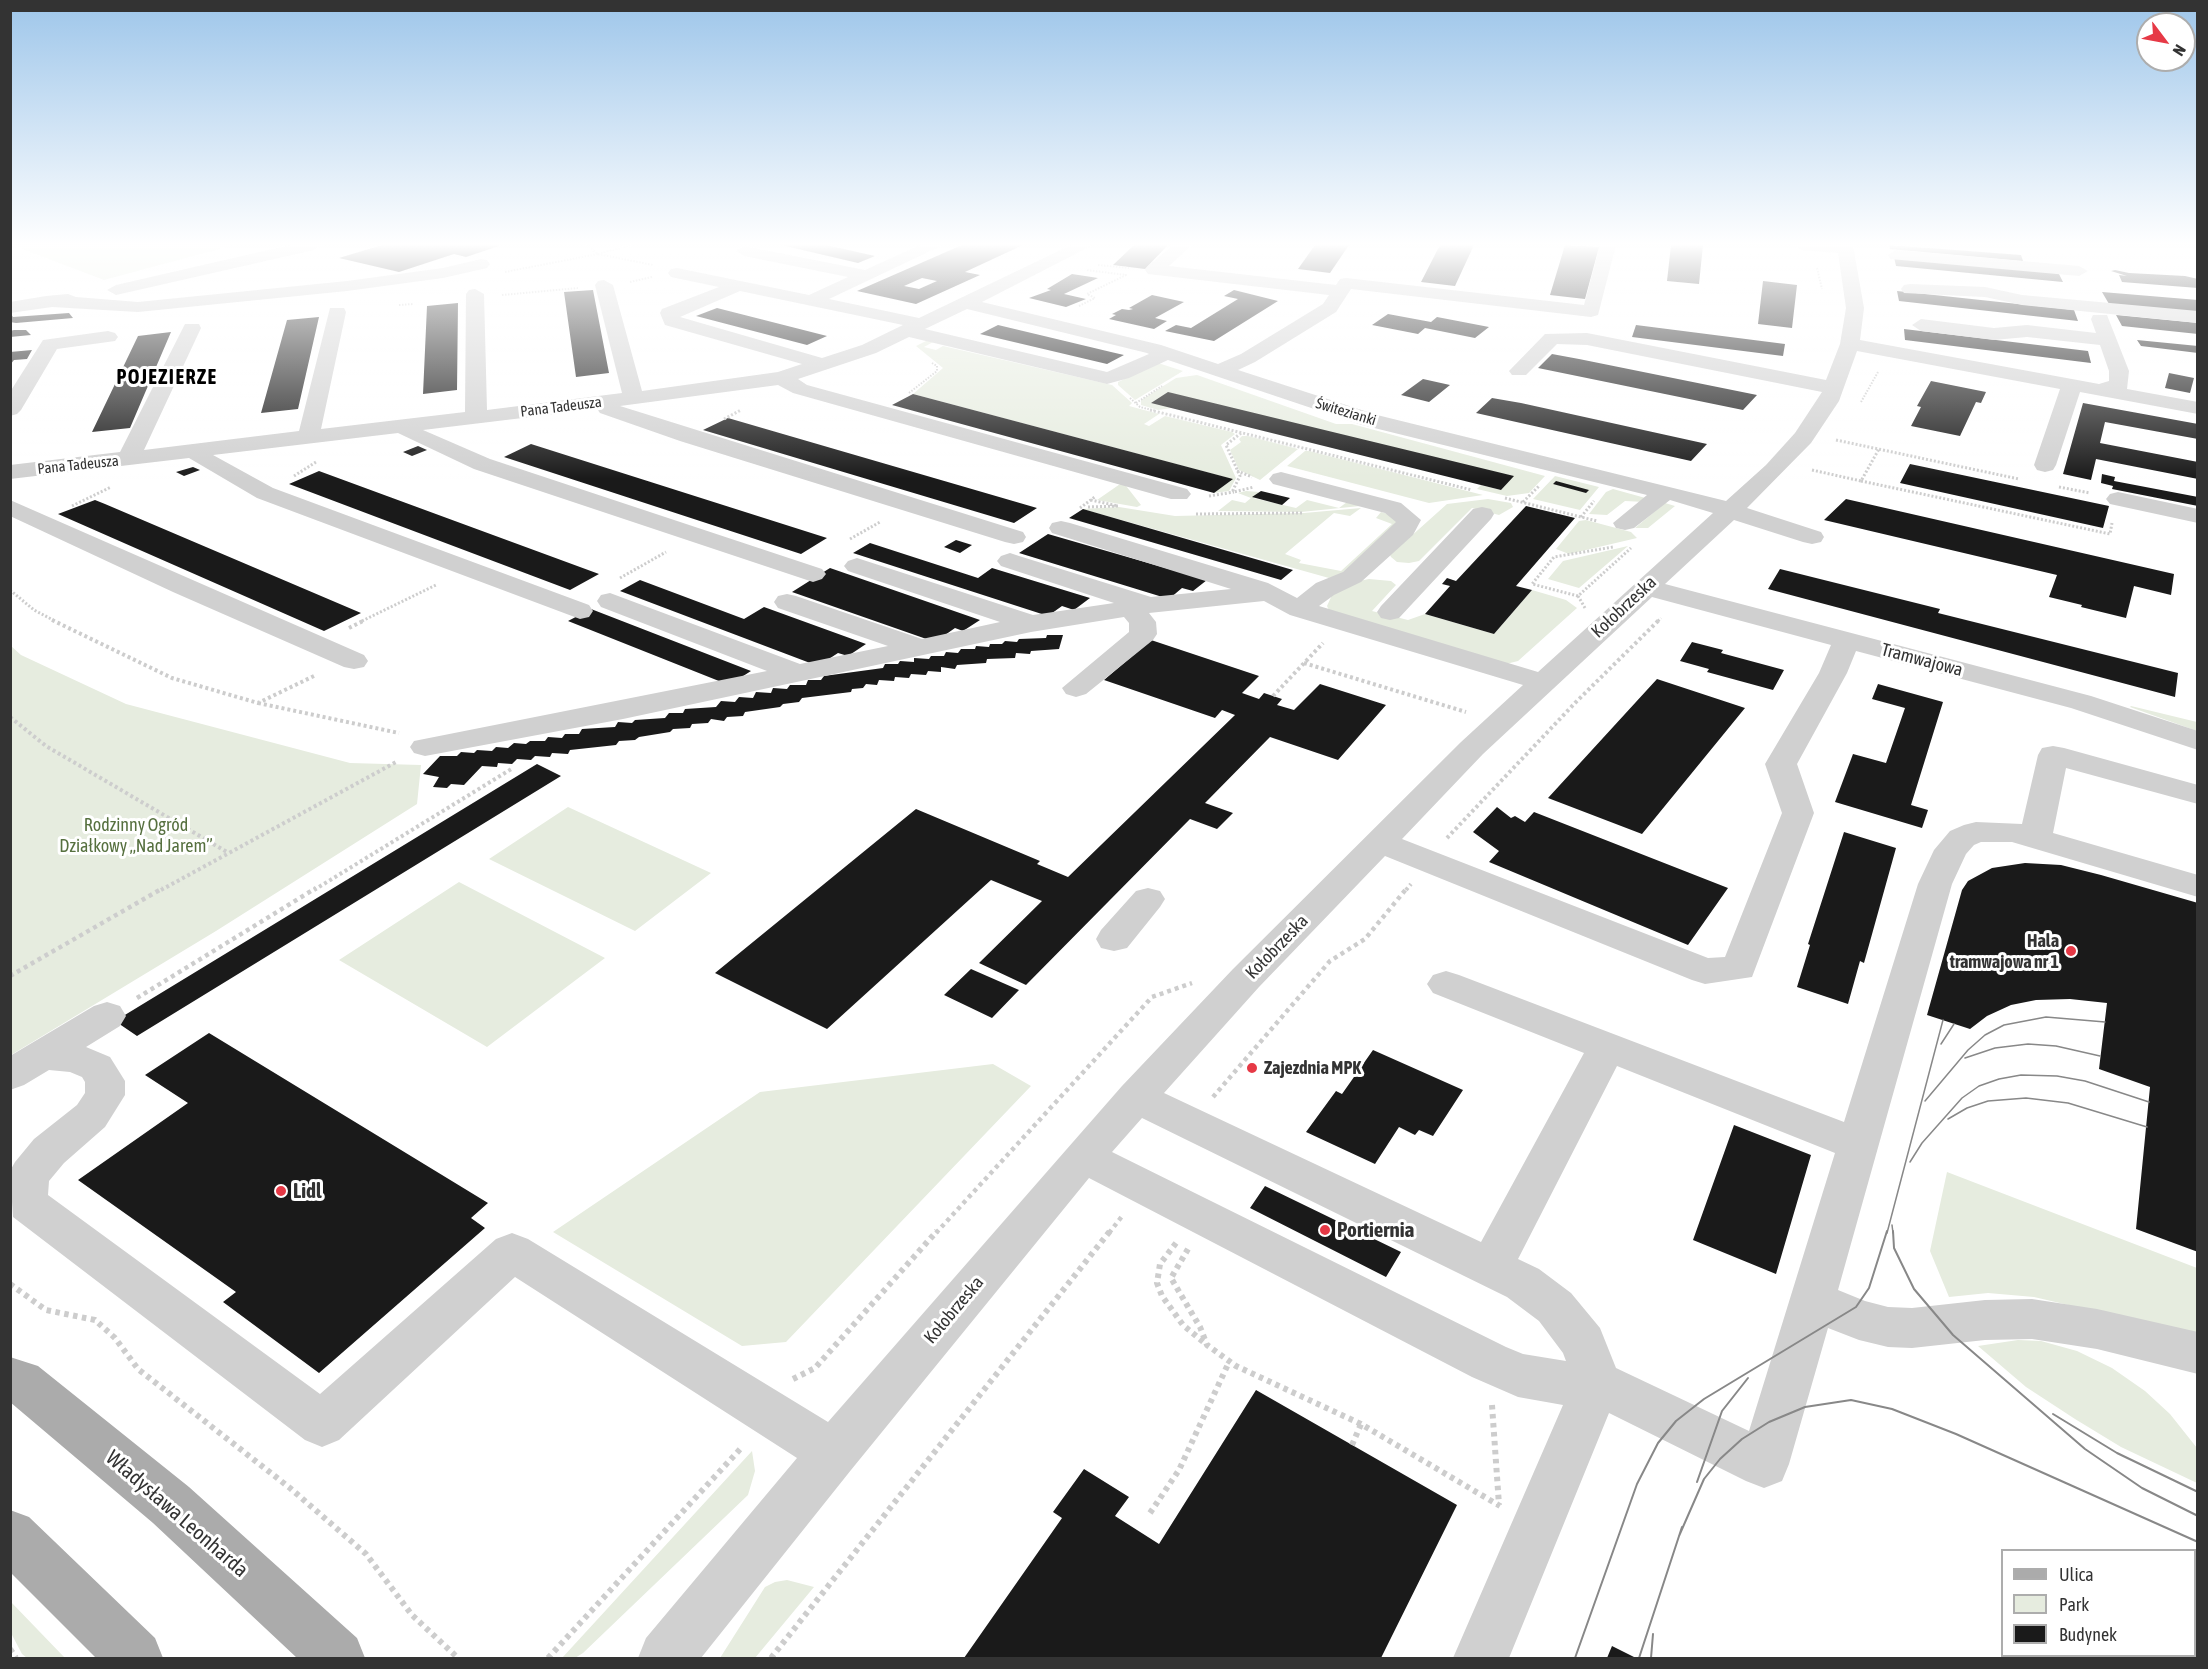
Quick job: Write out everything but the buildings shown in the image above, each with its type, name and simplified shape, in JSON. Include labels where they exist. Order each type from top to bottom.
[{"type":"main road","name":"Władysława Leonharda","points":[[10,1378],[21,1381],[171,1505],[338,1659]]},
{"type":"main road","points":[[10,1535],[135,1659]]},
{"type":"street","points":[[308,438],[334,323]]},
{"type":"street","points":[[475,323],[476,417]]},
{"type":"street","points":[[613,323],[634,398]]},
{"type":"street","points":[[679,323],[822,364]]},
{"type":"street","points":[[900,323],[1107,378],[1122,374],[1167,353]]},
{"type":"street","name":"Pana Tadeusza","points":[[10,472],[204,451],[781,378],[868,350],[924,323]]},
{"type":"street","name":"Świtezianki","points":[[1045,323],[1167,353],[1370,420],[1666,492],[1731,510],[1812,537]]},
{"type":"street","points":[[1218,371],[1248,358],[1306,323]]},
{"type":"street","points":[[1587,339],[1589,323]]},
{"type":"street","name":"Kołobrzeska","points":[[666,1659],[833,1454],[1083,1156],[1246,978],[1472,748],[1774,470],[1803,438],[1834,388],[1850,344],[1853,323]]},
{"type":"street","points":[[2098,390],[2119,385],[2119,371],[2102,323]]},
{"type":"street","points":[[1921,325],[1994,334],[2027,331],[2107,335],[2128,333]]},
{"type":"street","points":[[128,459],[192,328]]},
{"type":"street","points":[[10,410],[53,338],[108,337]]},
{"type":"street","points":[[1519,371],[1552,338],[1587,339],[1834,388]]},
{"type":"street","points":[[1850,344],[2198,408]]},
{"type":"street","points":[[781,378],[801,389],[1179,495]]},
{"type":"street","points":[[2047,475],[2072,385]]},
{"type":"street","points":[[605,402],[607,409],[1012,549],[1140,606]]},
{"type":"street","points":[[404,426],[409,432],[482,464],[813,574]]},
{"type":"street","points":[[204,451],[200,457],[264,493],[580,611]]},
{"type":"street","points":[[1281,480],[1393,508],[1409,520],[1404,530],[1352,577],[1325,589],[1299,609]]},
{"type":"street","points":[[1626,533],[1666,492]]},
{"type":"street","points":[[2118,499],[2198,516]]},
{"type":"street","points":[[1390,612],[1424,576],[1481,503]]},
{"type":"street","points":[[10,507],[182,586],[352,660]]},
{"type":"street","points":[[1061,528],[1247,584],[1299,609],[1342,623],[1542,682]]},
{"type":"street","points":[[1370,561],[1424,576]]},
{"type":"street","points":[[857,566],[1031,624]]},
{"type":"street","name":"Tramwajowa","points":[[1645,587],[2081,702],[2198,741]]},
{"type":"street","points":[[611,592],[797,673]]},
{"type":"street","points":[[425,747],[1031,624],[1140,606],[1268,593]]},
{"type":"street","points":[[788,602],[920,647]]},
{"type":"street","points":[[1076,688],[1143,634],[1140,606]]},
{"type":"street","points":[[1380,842],[1705,971],[1739,968],[1798,813],[1781,764],[1833,673],[1847,640]]},
{"type":"street","points":[[2035,838],[2053,755],[2198,795]]},
{"type":"street","points":[[1083,1156],[1489,1362],[1518,1375],[1560,1383],[1597,1383],[1764,1464],[1935,885],[1951,850],[1962,838],[1976,832],[1995,830],[2035,838],[2198,886]]},
{"type":"street","points":[[1114,939],[1148,899]]},
{"type":"street","points":[[1446,984],[1859,1145]]},
{"type":"street","points":[[26,1065],[107,1016]]},
{"type":"street","points":[[1491,1267],[1606,1047]]},
{"type":"street","points":[[26,1065],[76,1058],[96,1067],[105,1081],[105,1095],[91,1116],[49,1151],[30,1174],[19,1198],[322,1424],[512,1252],[833,1454]]},
{"type":"street","points":[[1136,1097],[1523,1283],[1555,1307],[1583,1343],[1597,1383],[1518,1516],[1481,1659]]},
{"type":"street","points":[[1813,1300],[1859,1320],[1888,1327],[1912,1328],[1993,1319],[2040,1319],[2198,1353]]},
{"type":"path","points":[[900,398],[937,371],[937,366]]},
{"type":"path","points":[[1107,378],[1140,407],[1468,489],[1481,503]]},
{"type":"path","points":[[1136,403],[1165,384]]},
{"type":"path","points":[[1167,414],[1174,409]]},
{"type":"path","points":[[1204,424],[1212,418]]},
{"type":"path","points":[[1245,434],[1252,428]]},
{"type":"path","points":[[1288,444],[1294,439]]},
{"type":"path","points":[[1836,440],[2027,480]]},
{"type":"path","points":[[1861,481],[1879,449]]},
{"type":"path","points":[[1332,455],[1338,450]]},
{"type":"path","points":[[1376,466],[1383,461]]},
{"type":"path","points":[[1812,470],[2110,534],[2118,499],[2047,475]]},
{"type":"path","points":[[1422,478],[1428,472]]},
{"type":"path","points":[[1468,489],[1474,483]]},
{"type":"path","points":[[68,508],[95,497]]},
{"type":"path","points":[[1501,497],[1542,507]]},
{"type":"path","points":[[1080,508],[1118,506],[1090,500]]},
{"type":"path","points":[[1581,517],[1589,508]]},
{"type":"path","points":[[1188,514],[1313,512]]},
{"type":"path","points":[[1626,533],[1634,545]]},
{"type":"path","points":[[611,592],[698,535]]},
{"type":"path","points":[[1578,596],[1532,584],[1554,557],[1617,546]]},
{"type":"path","points":[[345,630],[469,570]]},
{"type":"path","points":[[10,590],[34,610],[83,637],[172,678],[258,703],[428,740],[425,747],[227,852],[10,976]]},
{"type":"path","points":[[1190,1123],[1330,961],[1365,939],[1415,880],[1426,860],[1560,718],[1683,597]]},
{"type":"path","points":[[1273,696],[1342,623]]},
{"type":"path","points":[[258,703],[352,660]]},
{"type":"path","points":[[1458,721],[1464,712]]},
{"type":"path","points":[[10,717],[46,746],[227,852]]},
{"type":"path","points":[[107,1016],[513,768]]},
{"type":"path","points":[[548,1659],[744,1448],[739,1440],[796,1376],[806,1374],[815,1368],[971,1193],[1152,997],[1196,982]]},
{"type":"path","points":[[771,1659],[1144,1188]]},
{"type":"path","points":[[1180,1238],[1160,1264],[1157,1283],[1162,1296],[1183,1325],[1207,1345],[1229,1362],[1361,1424],[1518,1516]]},
{"type":"path","points":[[1181,1258],[1172,1273],[1173,1285],[1200,1327],[1207,1345]]},
{"type":"path","points":[[10,1284],[46,1310],[95,1320],[115,1338],[138,1369],[290,1488],[366,1554],[412,1615],[458,1659]]},
{"type":"path","points":[[1150,1513],[1179,1470],[1229,1362]]},
{"type":"path","points":[[1489,1362],[1518,1516]]},
{"type":"path","points":[[1352,1445],[1361,1424]]},
{"type":"path","points":[[10,1649],[16,1659]]},
{"type":"green space","points":[[930,339],[935,341],[924,347],[936,350],[943,346],[1112,385],[1132,403],[1129,406],[1159,414],[1144,424],[1149,426],[1165,416],[1232,432],[1235,434],[1221,445],[1236,478],[1229,491],[1214,493],[1232,479],[913,394],[943,368],[916,346]]},
{"type":"green space","points":[[1158,363],[1183,371],[1135,400],[1118,385],[1118,382]]},
{"type":"green space","points":[[1197,375],[1336,424],[1352,424],[1545,476],[1529,493],[1507,496],[1477,489],[1481,485],[1501,490],[1513,476],[1152,403],[1172,408],[1158,410],[1141,405],[1141,400],[1176,378]]},
{"type":"green space","points":[[1242,436],[1298,449],[1260,480],[1239,470],[1230,450],[1241,442],[1239,439]]},
{"type":"green space","points":[[1305,451],[1483,495],[1429,503],[1287,466]]},
{"type":"green space","points":[[1555,476],[1599,487],[1580,510],[1533,499]]},
{"type":"green space","points":[[1123,482],[1141,505],[1137,507],[1097,500]]},
{"type":"green space","points":[[1613,489],[1649,499],[1645,502],[1625,501],[1607,515],[1589,514],[1606,492]]},
{"type":"green space","points":[[1259,492],[1253,498],[1296,508],[1307,500],[1339,508],[1347,502],[1360,506],[1301,512],[1218,511],[1232,500],[1245,503],[1251,498],[1238,493]]},
{"type":"green space","points":[[1488,499],[1511,503],[1513,507],[1499,515],[1472,508],[1419,561],[1397,562],[1391,557],[1390,555],[1447,504]]},
{"type":"green space","points":[[1665,503],[1675,506],[1648,528],[1635,528]]},
{"type":"green space","points":[[1119,507],[1175,516],[1304,513],[1361,508],[1350,516],[1334,513],[1285,554],[1301,560],[1299,563],[1341,571],[1392,524],[1376,518],[1381,512],[1402,518],[1339,576],[1329,578],[1082,509]]},
{"type":"green space","points":[[1586,520],[1631,532],[1637,538],[1569,554],[1556,549],[1579,521]]},
{"type":"green space","points":[[1628,546],[1579,588],[1548,579],[1563,561]]},
{"type":"green space","points":[[1369,579],[1391,581],[1396,585],[1372,611],[1408,620],[1425,614],[1494,634],[1532,590],[1566,600],[1577,608],[1518,661],[1506,664],[1331,615],[1327,606],[1332,595],[1354,582]]},
{"type":"green space","name":"Rodzinny Ogród Działkowy „Nad Jarem”","points":[[11,646],[21,655],[126,704],[350,763],[421,765],[417,804],[216,931],[11,1055]]},
{"type":"green space","points":[[2130,707],[2197,722],[2197,731]]},
{"type":"green space","points":[[568,807],[711,873],[635,931],[489,859]]},
{"type":"green space","points":[[459,882],[605,958],[487,1047],[339,960]]},
{"type":"green space","points":[[993,1064],[1031,1086],[786,1342],[742,1346],[553,1232],[760,1092]]},
{"type":"green space","points":[[1947,1172],[2197,1268],[2197,1335],[2034,1297],[1988,1293],[1949,1297],[1930,1251]]},
{"type":"green space","points":[[2018,1340],[2041,1341],[2077,1351],[2112,1368],[2145,1391],[2170,1414],[2197,1448],[2197,1483],[2121,1447],[2075,1419],[2026,1387],[1978,1346]]},
{"type":"green space","points":[[752,1451],[755,1471],[748,1495],[583,1653],[575,1658],[562,1658]]},
{"type":"green space","points":[[787,1580],[814,1587],[755,1658],[720,1658],[765,1587]]},
{"type":"green space","points":[[11,1602],[65,1658],[27,1658],[22,1654],[11,1633]]},
{"type":"tram line","points":[[1925,1101],[1968,1050],[1985,1035],[2004,1025],[2046,1017],[2105,1022]]},
{"type":"tram line","points":[[1887,1233],[1943,1020]]},
{"type":"tram line","points":[[1941,1044],[1954,1024]]},
{"type":"tram line","points":[[1965,1058],[1995,1048],[2028,1044],[2056,1046],[2100,1056]]},
{"type":"tram line","points":[[1910,1162],[1922,1143],[1962,1098],[1979,1086],[1999,1079],[2021,1075],[2057,1076],[2085,1081],[2149,1102]]},
{"type":"tram line","points":[[1948,1119],[1967,1108],[1988,1101],[2026,1098],[2068,1103],[2147,1127]]},
{"type":"tram line","points":[[1892,1225],[1893,1233]]},
{"type":"tram line","points":[[1575,1658],[1637,1484],[1658,1443],[1676,1421],[1704,1399],[1856,1307],[1869,1288],[1887,1231]]},
{"type":"tram line","points":[[1893,1231],[1894,1248],[1914,1289],[1953,1335],[2085,1449],[2142,1488],[2198,1516]]},
{"type":"tram line","points":[[1697,1482],[1722,1411],[1748,1378]]},
{"type":"tram line","points":[[1679,1536],[1704,1479],[1720,1459],[1742,1439],[1769,1422],[1805,1407],[1851,1400],[1892,1409],[1956,1434],[2198,1542]]},
{"type":"tram line","points":[[2053,1414],[2117,1453],[2198,1492]]},
{"type":"tram line","points":[[1679,1536],[1682,1527]]},
{"type":"tram line","points":[[1639,1658],[1679,1536]]},
{"type":"tram line","points":[[1651,1658],[1653,1634]]},
{"type":"place","name":"Hala tramwajowa nr 1","points":[[2071,951]]},
{"type":"place","name":"Zajezdnia MPK","points":[[1252,1068]]},
{"type":"place","name":"Lidl","points":[[281,1191]]},
{"type":"place","name":"Portiernia","points":[[1325,1230]]},
{"type":"district","name":"POJEZIERZE","points":[[167,378]]}]
